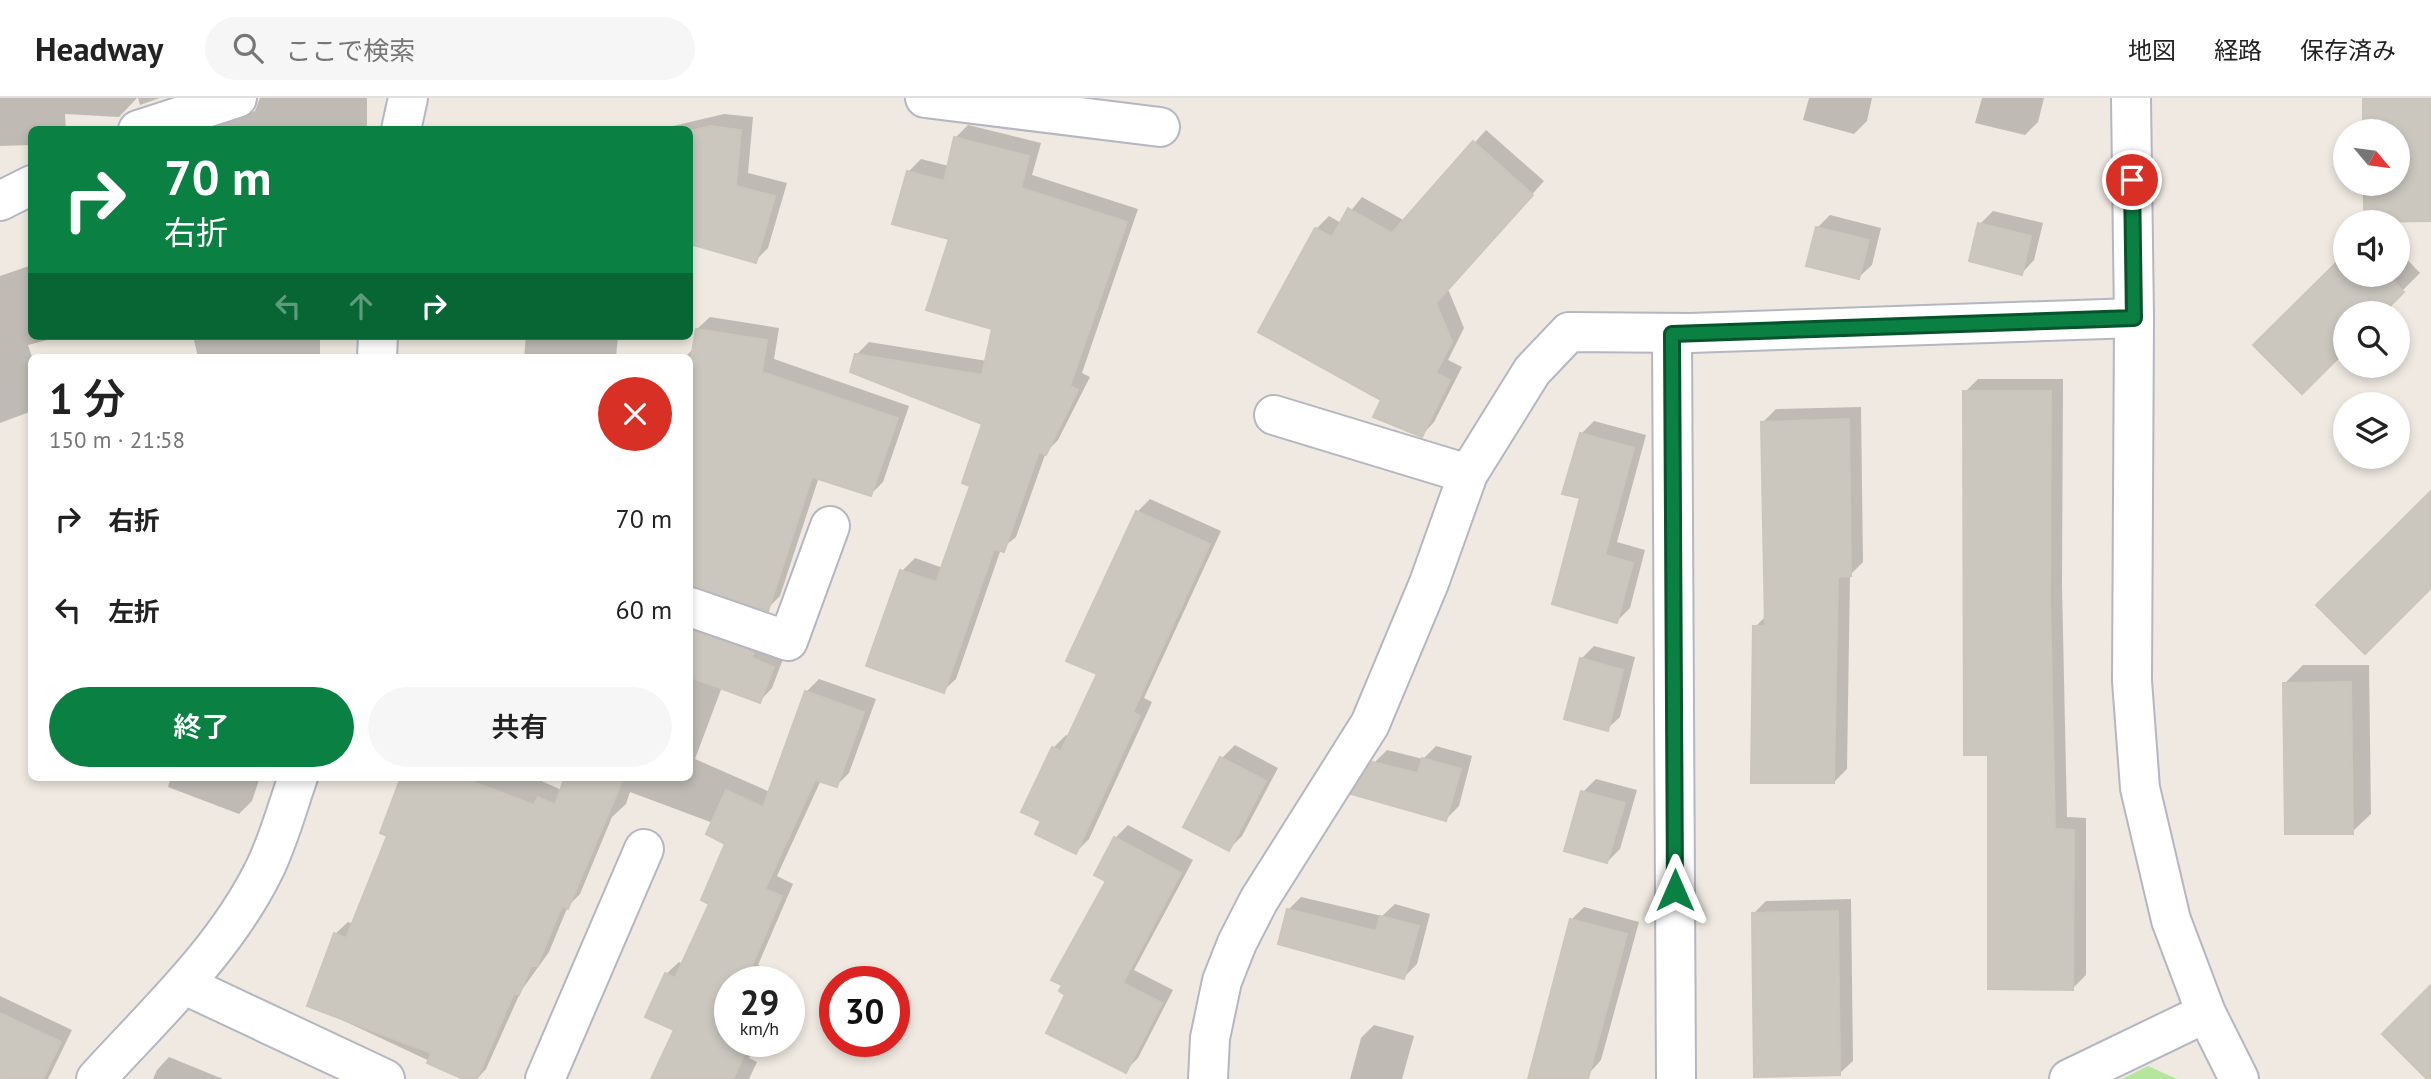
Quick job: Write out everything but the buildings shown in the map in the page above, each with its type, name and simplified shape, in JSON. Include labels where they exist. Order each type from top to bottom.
[{"type":"street","points":[[150,126],[237,98]]},
{"type":"street","points":[[402,126],[408,98]]},
{"type":"street","points":[[925,98],[1160,127]]},
{"type":"street","points":[[2131,98],[2134,318],[2132,681],[2140,788],[2171,920],[2206,1013],[2239,1079]]},
{"type":"street","points":[[0,201],[28,187]]},
{"type":"street","points":[[1208,1079],[1210,1038],[1222,981],[1237,943],[1259,900],[1370,724],[1429,583],[1468,474],[1532,371],[1569,332],[1672,334],[2134,318]]},
{"type":"street","points":[[1672,334],[1676,1079]]},
{"type":"street","points":[[1274,415],[1468,474]]},
{"type":"street","points":[[693,608],[788,641],[830,526]]},
{"type":"street","points":[[96,1079],[185,985],[247,901],[264,870],[297,781]]},
{"type":"street","points":[[545,1079],[644,849]]},
{"type":"street","points":[[185,985],[385,1079]]},
{"type":"street","points":[[2069,1079],[2206,1013]]},
{"type":"green space","points":[[2148,1066],[2177,1079],[2122,1079]]},
{"type":"route","points":[[1675,890],[1672,334],[2134,318],[2132,180]]}]
